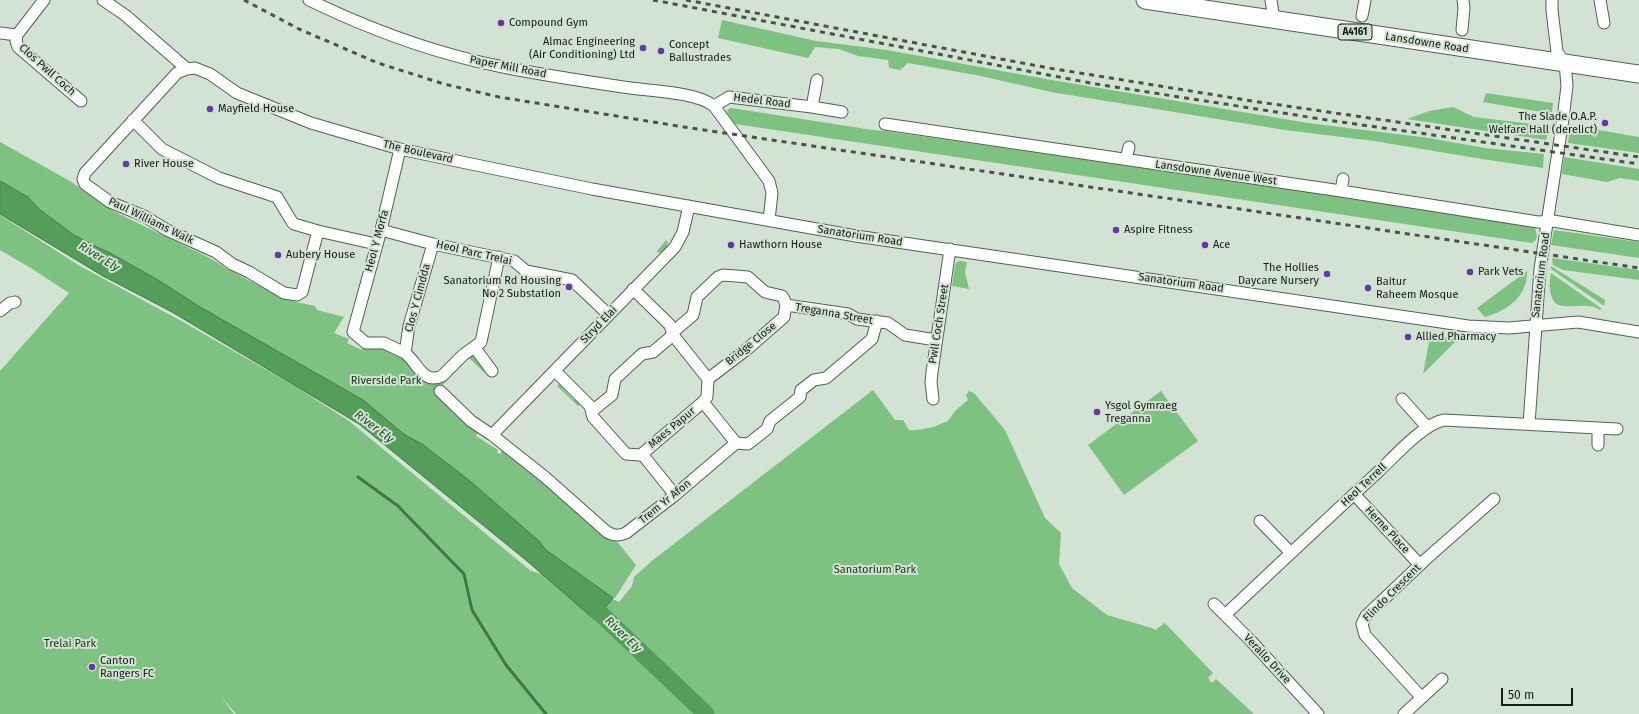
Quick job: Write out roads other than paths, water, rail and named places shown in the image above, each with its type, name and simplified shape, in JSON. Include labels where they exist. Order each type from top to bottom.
[{"type":"main road","name":"Lansdowne Road","points":[[1145,0],[1639,74]]},
{"type":"street","name":"Clos Pwll Coch","points":[[44,0],[17,35],[16,41],[22,51],[81,101]]},
{"type":"street","points":[[103,0],[125,15],[187,69]]},
{"type":"street","name":"Paper Mill Road","points":[[309,0],[340,15],[401,40],[465,58],[503,67],[694,97],[702,99],[714,106]]},
{"type":"street","points":[[1271,0],[1274,20]]},
{"type":"street","points":[[1362,16],[1365,0]]},
{"type":"street","points":[[1462,30],[1464,8],[1463,0]]},
{"type":"street","points":[[1552,0],[1557,52],[1565,63]]},
{"type":"street","points":[[1600,0],[1604,23]]},
{"type":"street","points":[[0,33],[17,35]]},
{"type":"street","name":"Sanatorium Road","points":[[768,220],[856,236],[1468,326],[1497,328],[1535,325],[1540,269],[1566,100],[1567,86],[1565,63]]},
{"type":"street","name":"The Boulevard","points":[[187,69],[195,68],[210,74],[237,93],[311,123],[400,149],[592,189],[768,220]]},
{"type":"street","name":"Paul Williams Walk","points":[[187,69],[177,73],[83,176],[85,184],[110,202],[144,216],[167,230],[216,252],[232,264],[250,272],[284,293],[293,296],[302,292],[318,231]]},
{"type":"street","points":[[812,107],[817,80]]},
{"type":"street","name":"Hedel Road","points":[[714,106],[729,97],[842,112]]},
{"type":"street","points":[[714,106],[769,181],[772,193],[768,220]]},
{"type":"street","points":[[133,120],[162,149],[219,178],[277,197],[292,222],[318,231],[376,244]]},
{"type":"street","name":"Lansdowne Avenue West","points":[[885,124],[921,123],[1126,159],[1538,222],[1554,221],[1639,235]]},
{"type":"street","points":[[1126,159],[1129,146]]},
{"type":"street","name":"Heol Y Morfa","points":[[400,149],[381,230],[353,332],[366,343],[384,343],[406,353]]},
{"type":"street","points":[[1341,191],[1343,178]]},
{"type":"street","name":"Stryd Elai","points":[[492,435],[678,242],[686,222],[689,206]]},
{"type":"street","name":"Heol Parc Trelai","points":[[381,230],[434,244],[514,261],[526,271],[575,282],[609,314]]},
{"type":"street","name":"Clos Y Cimdda","points":[[406,353],[409,326],[434,244]]},
{"type":"street","name":"Pwll Coch Street","points":[[933,399],[931,382],[950,249]]},
{"type":"street","points":[[406,353],[425,376],[433,379],[442,376],[463,355],[475,348],[481,342],[499,257]]},
{"type":"street","name":"Treganna Street","points":[[673,334],[693,315],[697,297],[723,274],[748,278],[765,292],[782,296],[786,305],[848,314],[858,319],[888,322],[905,335],[936,340]]},
{"type":"street","points":[[633,289],[670,325],[673,334],[708,379],[707,397],[703,402],[736,444]]},
{"type":"street","points":[[0,311],[10,303],[15,302]]},
{"type":"street","name":"Bridge Close","points":[[708,379],[746,350],[784,317],[786,305]]},
{"type":"street","name":"Trem Yr Afon","points":[[440,391],[471,420],[554,485],[607,532],[615,536],[626,533],[675,495],[736,444],[748,444],[767,429],[770,422],[800,397],[801,390],[814,380],[826,378],[836,371],[872,339],[877,321]]},
{"type":"street","points":[[1529,424],[1535,325],[1578,322],[1639,332]]},
{"type":"street","points":[[592,411],[612,395],[615,379],[642,354],[653,352],[673,334]]},
{"type":"street","points":[[475,348],[492,371]]},
{"type":"street","points":[[555,371],[590,406],[593,417],[626,454],[642,454],[675,495]]},
{"type":"street","points":[[1402,399],[1428,427]]},
{"type":"street","name":"Maes Papur","points":[[642,454],[703,402]]},
{"type":"street","name":"Heol Terrell","points":[[1225,615],[1354,494],[1434,423],[1444,420],[1617,429]]},
{"type":"street","points":[[1598,428],[1598,445]]},
{"type":"street","name":"Herne Place","points":[[1354,494],[1420,565]]},
{"type":"street","name":"Flindo Crescent","points":[[1421,697],[1365,635],[1362,624],[1366,616],[1420,565],[1494,499]]},
{"type":"street","points":[[1260,521],[1291,554]]},
{"type":"street","name":"Verallo Drive","points":[[1214,604],[1318,714]]},
{"type":"street","points":[[1404,714],[1442,679]]},
{"type":"water","points":[[0,181],[28,197],[39,209],[74,235],[158,280],[200,307],[363,400],[405,435],[422,444],[470,481],[539,541],[546,550],[613,598],[595,620],[527,561],[359,424],[172,312],[103,276],[0,214]]},
{"type":"waterway","points":[[358,477],[398,506],[464,574],[472,610],[506,665],[546,714]]},
{"type":"waterway","name":"River Ely","points":[[584,598],[706,714]]},
{"type":"railway","points":[[244,0],[299,29],[378,63],[444,84],[499,97],[684,127],[1639,268]]},
{"type":"railway","points":[[653,0],[1096,84],[1334,121],[1639,164]]},
{"type":"railway","points":[[686,0],[1049,68],[1252,101],[1639,157]]},
{"type":"place","name":"Compound Gym","points":[[501,23]]},
{"type":"place","name":"Almac Engineering (Air Conditioning) Ltd","points":[[643,48]]},
{"type":"place","name":"Concept Ballustrades","points":[[661,51]]},
{"type":"place","name":"Mayfield House","points":[[210,109]]},
{"type":"place","name":"The Slade O.A.P. Welfare Hall (derelict)","points":[[1605,123]]},
{"type":"place","name":"River House","points":[[126,164]]},
{"type":"place","name":"Aspire Fitness","points":[[1116,230]]},
{"type":"place","name":"Hawthorn House","points":[[731,245]]},
{"type":"place","name":"Ace","points":[[1205,245]]},
{"type":"place","name":"Aubery House","points":[[278,255]]},
{"type":"place","name":"Park Vets","points":[[1470,272]]},
{"type":"place","name":"The Hollies Daycare Nursery","points":[[1327,274]]},
{"type":"place","name":"Sanatorium Rd Housing No 2 Substation","points":[[569,287]]},
{"type":"place","name":"Baitur Raheem Mosque","points":[[1368,288]]},
{"type":"place","name":"Allied Pharmacy","points":[[1408,337]]},
{"type":"place","name":"Ysgol Gymraeg Treganna","points":[[1097,412]]},
{"type":"place","name":"Canton Rangers FC","points":[[92,667]]},
{"type":"park label","name":"Riverside Park","points":[[386,381]]},
{"type":"park label","name":"Sanatorium Park","points":[[875,570]]},
{"type":"park label","name":"Trelai Park","points":[[70,644]]}]
